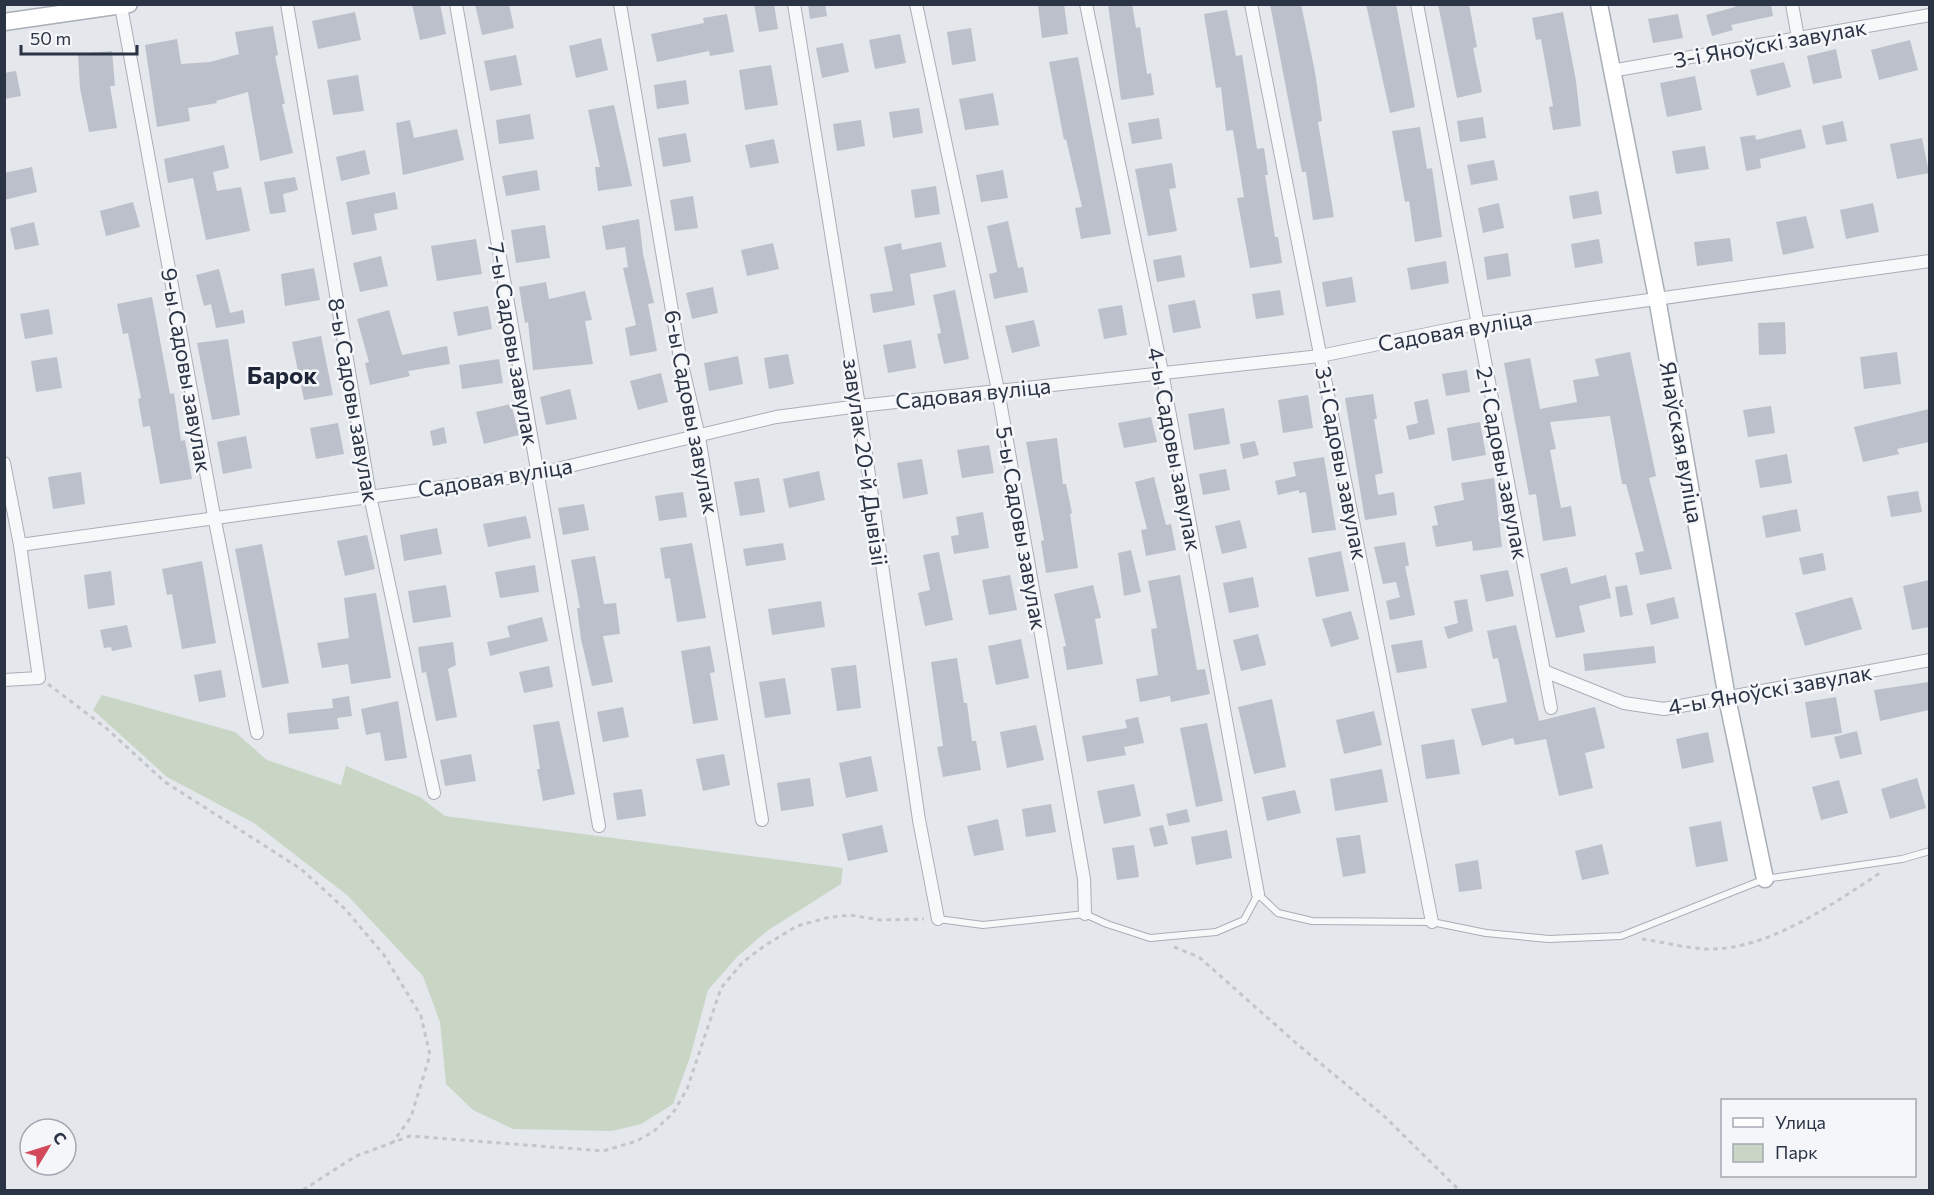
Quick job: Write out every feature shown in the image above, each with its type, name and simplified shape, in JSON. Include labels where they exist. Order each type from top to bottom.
[{"type":"street","name":"8-ы Садовы завулак","points":[[287,4],[370,496],[434,793]]},
{"type":"street","name":"7-ы Садовы завулак","points":[[456,4],[599,826]]},
{"type":"street","name":"6-ы Садовы завулак","points":[[620,4],[679,351],[699,437],[762,820]]},
{"type":"street","name":"завулак 20-й Дывізіі","points":[[794,4],[859,406],[917,809],[938,919]]},
{"type":"street","name":"5-ы Садовы завулак","points":[[916,4],[998,390],[1084,879],[1085,914]]},
{"type":"street","name":"4-ы Садовы завулак","points":[[1086,4],[1162,372],[1258,894]]},
{"type":"street","name":"3-і Садовы завулак","points":[[1251,4],[1432,922]]},
{"type":"street","name":"2-і Садовы завулак","points":[[1418,4],[1476,324],[1551,708]]},
{"type":"street","name":"Янаўская вуліца","points":[[1599,4],[1657,298],[1727,698],[1766,879]]},
{"type":"street","points":[[1792,4],[1798,38]]},
{"type":"street","points":[[4,22],[124,5]]},
{"type":"street","name":"9-ы Садовы завулак","points":[[124,5],[214,516],[257,733]]},
{"type":"street","name":"3-і Яноўскі завулак","points":[[1611,71],[1929,15]]},
{"type":"street","name":"Садовая вуліца","points":[[20,545],[214,516],[536,474],[776,417],[998,390],[1320,356],[1476,324],[1929,261]]},
{"type":"street","points":[[4,463],[20,545],[39,678],[4,680]]},
{"type":"street","name":"4-ы Яноўскі завулак","points":[[1544,671],[1624,703],[1664,709],[1929,660]]},
{"type":"lane","points":[[938,919],[983,925],[1085,914],[1150,938],[1216,932],[1244,920],[1258,894],[1278,912],[1312,921],[1432,922],[1486,933],[1549,939],[1621,936],[1766,879],[1902,860],[1929,851]]},
{"type":"path","points":[[39,678],[106,728],[165,782],[301,869],[345,909],[384,955],[421,1016],[430,1055],[411,1116],[393,1143]]},
{"type":"path","points":[[1621,936],[1707,949],[1763,940],[1822,910],[1902,860]]},
{"type":"path","points":[[303,1191],[356,1156],[410,1136],[603,1151],[638,1141],[654,1131],[674,1113],[690,1080],[721,988],[743,962],[764,946],[797,926],[826,918],[850,915],[880,920],[938,919]]},
{"type":"path","points":[[1150,938],[1199,957],[1296,1043],[1384,1116],[1459,1191]]},
{"type":"green space","points":[[102,695],[235,732],[267,760],[341,785],[346,766],[420,797],[445,816],[843,868],[841,884],[767,931],[738,956],[708,990],[690,1057],[673,1104],[641,1124],[612,1131],[513,1129],[473,1110],[446,1084],[440,1022],[423,976],[347,895],[254,823],[167,777],[93,710]]},
{"type":"building","points":[[412,4],[440,4],[446,34],[420,40]]},
{"type":"building","points":[[475,4],[509,4],[514,28],[482,35]]},
{"type":"building","points":[[754,4],[774,4],[778,29],[759,32]]},
{"type":"building","points":[[808,4],[825,4],[827,16],[810,19]]},
{"type":"building","points":[[1064,4],[1068,34],[1042,38],[1038,6]]},
{"type":"building","points":[[1108,4],[1132,4],[1136,28],[1140,27],[1147,74],[1151,73],[1154,95],[1121,100]]},
{"type":"building","points":[[1270,4],[1301,4],[1315,72],[1322,121],[1318,122],[1334,217],[1313,220],[1306,172],[1302,172]]},
{"type":"building","points":[[1366,4],[1396,4],[1415,107],[1390,113]]},
{"type":"building","points":[[1438,4],[1469,4],[1477,47],[1473,48],[1482,92],[1457,98]]},
{"type":"building","points":[[1735,4],[1771,4],[1773,16],[1731,25],[1733,30],[1712,36],[1706,15],[1735,7]]},
{"type":"building","points":[[1227,10],[1236,56],[1242,55],[1257,149],[1264,148],[1268,175],[1265,175],[1275,237],[1278,237],[1282,263],[1250,268],[1237,198],[1244,197],[1233,130],[1226,131],[1221,87],[1216,88],[1204,14]]},
{"type":"building","points":[[355,12],[361,40],[318,49],[312,21]]},
{"type":"building","points":[[1563,12],[1576,81],[1581,126],[1553,130],[1549,107],[1553,106],[1541,39],[1536,40],[1532,18]]},
{"type":"building","points":[[727,14],[734,52],[710,56],[709,51],[657,62],[651,34],[704,23],[703,18]]},
{"type":"building","points":[[1678,14],[1683,38],[1653,43],[1648,19]]},
{"type":"building","points":[[273,26],[278,55],[275,56],[285,104],[282,104],[293,153],[260,161],[248,92],[216,101],[217,103],[188,108],[190,121],[157,127],[145,45],[177,39],[181,64],[210,62],[239,54],[235,32]]},
{"type":"building","points":[[971,28],[976,61],[952,65],[947,32]]},
{"type":"building","points":[[900,34],[906,63],[875,69],[869,40]]},
{"type":"building","points":[[601,38],[608,70],[576,78],[569,46]]},
{"type":"building","points":[[1910,40],[1918,70],[1879,80],[1871,50]]},
{"type":"building","points":[[843,43],[849,72],[822,78],[816,48]]},
{"type":"building","points":[[1836,49],[1842,78],[1813,84],[1807,56]]},
{"type":"building","points":[[112,51],[115,86],[110,86],[117,128],[89,132],[80,88],[78,54]]},
{"type":"building","points":[[516,55],[522,85],[490,91],[484,61]]},
{"type":"building","points":[[1078,57],[1111,234],[1081,239],[1075,208],[1082,207],[1066,139],[1064,140],[1049,62]]},
{"type":"building","points":[[1784,62],[1791,87],[1757,96],[1750,70]]},
{"type":"building","points":[[771,65],[778,105],[745,110],[739,70]]},
{"type":"building","points":[[16,71],[21,96],[4,99],[4,73]]},
{"type":"building","points":[[358,75],[364,111],[333,115],[327,80]]},
{"type":"building","points":[[1695,76],[1702,110],[1667,117],[1660,83]]},
{"type":"building","points":[[686,80],[689,104],[657,109],[654,85]]},
{"type":"building","points":[[993,93],[999,125],[965,130],[959,99]]},
{"type":"building","points":[[614,105],[632,186],[598,191],[595,167],[600,167],[588,110]]},
{"type":"building","points":[[919,108],[923,133],[893,138],[889,112]]},
{"type":"building","points":[[530,114],[534,139],[499,144],[496,120]]},
{"type":"building","points":[[1483,117],[1486,138],[1460,142],[1457,121]]},
{"type":"building","points":[[1159,118],[1162,139],[1132,144],[1128,123]]},
{"type":"building","points":[[410,120],[414,138],[457,129],[464,160],[403,175],[396,123]]},
{"type":"building","points":[[861,120],[865,146],[837,151],[833,124]]},
{"type":"building","points":[[1843,121],[1847,141],[1826,145],[1822,126]]},
{"type":"building","points":[[1420,127],[1427,169],[1432,168],[1442,237],[1415,242],[1409,201],[1405,202],[1392,131]]},
{"type":"building","points":[[1801,129],[1806,148],[1760,159],[1761,168],[1746,171],[1740,137],[1755,135],[1756,140]]},
{"type":"building","points":[[686,133],[691,162],[663,167],[658,138]]},
{"type":"building","points":[[1922,138],[1929,173],[1897,179],[1890,144]]},
{"type":"building","points":[[774,139],[779,163],[750,168],[745,145]]},
{"type":"building","points":[[224,145],[229,168],[213,172],[217,191],[241,187],[250,231],[206,240],[193,178],[168,183],[164,159]]},
{"type":"building","points":[[1705,146],[1709,169],[1676,174],[1672,151]]},
{"type":"building","points":[[365,150],[370,174],[341,181],[336,157]]},
{"type":"building","points":[[1494,160],[1498,180],[1471,185],[1467,165]]},
{"type":"building","points":[[1172,163],[1176,188],[1169,189],[1177,231],[1148,236],[1135,169]]},
{"type":"building","points":[[32,167],[37,192],[4,200],[4,173]]},
{"type":"building","points":[[537,170],[540,190],[506,196],[502,176]]},
{"type":"building","points":[[1003,170],[1008,198],[981,202],[976,175]]},
{"type":"building","points":[[295,177],[298,190],[283,194],[286,212],[270,214],[264,182]]},
{"type":"building","points":[[936,186],[940,214],[915,218],[911,190]]},
{"type":"building","points":[[1598,191],[1602,214],[1573,219],[1569,196]]},
{"type":"building","points":[[395,192],[398,209],[374,214],[377,230],[352,235],[346,202]]},
{"type":"building","points":[[693,196],[698,228],[675,231],[670,200]]},
{"type":"building","points":[[133,202],[140,227],[106,236],[100,211]]},
{"type":"building","points":[[1499,203],[1504,228],[1483,233],[1478,208]]},
{"type":"building","points":[[1873,203],[1879,232],[1846,239],[1840,210]]},
{"type":"building","points":[[1806,216],[1814,248],[1783,255],[1776,222]]},
{"type":"building","points":[[639,219],[643,254],[654,303],[648,304],[657,351],[630,356],[625,328],[636,325],[623,268],[628,267],[625,247],[606,250],[602,226]]},
{"type":"building","points":[[1008,221],[1018,268],[1023,267],[1028,292],[994,299],[989,274],[997,272],[987,226]]},
{"type":"building","points":[[34,222],[39,245],[15,250],[10,228]]},
{"type":"building","points":[[545,225],[550,258],[516,263],[511,230]]},
{"type":"building","points":[[1730,238],[1733,261],[1697,266],[1694,242]]},
{"type":"building","points":[[476,239],[482,274],[437,281],[431,246]]},
{"type":"building","points":[[1599,239],[1603,263],[1575,268],[1571,244]]},
{"type":"building","points":[[941,242],[946,267],[910,274],[915,305],[873,313],[870,294],[893,291],[884,247],[901,243],[902,250]]},
{"type":"building","points":[[773,243],[779,269],[747,276],[741,250]]},
{"type":"building","points":[[1508,253],[1511,276],[1487,280],[1484,257]]},
{"type":"building","points":[[1181,255],[1185,277],[1157,282],[1153,260]]},
{"type":"building","points":[[381,256],[388,286],[360,292],[353,263]]},
{"type":"building","points":[[1446,261],[1449,283],[1411,290],[1407,268]]},
{"type":"building","points":[[314,268],[320,300],[285,306],[281,274]]},
{"type":"building","points":[[219,269],[230,313],[243,310],[245,323],[216,328],[211,304],[204,306],[196,275]]},
{"type":"building","points":[[1352,277],[1356,302],[1326,307],[1322,282]]},
{"type":"building","points":[[546,282],[549,299],[585,291],[592,320],[585,321],[593,364],[533,370],[528,322],[525,323],[519,287]]},
{"type":"building","points":[[713,287],[718,313],[692,319],[686,293]]},
{"type":"building","points":[[955,290],[969,359],[944,364],[937,334],[941,333],[933,295]]},
{"type":"building","points":[[1280,290],[1284,315],[1256,319],[1252,294]]},
{"type":"building","points":[[152,297],[170,394],[174,393],[181,441],[185,440],[192,479],[160,484],[150,426],[143,427],[138,399],[141,398],[128,333],[123,334],[117,304]]},
{"type":"building","points":[[1195,300],[1201,328],[1173,333],[1168,305]]},
{"type":"building","points":[[1122,305],[1127,335],[1104,339],[1098,309]]},
{"type":"building","points":[[488,306],[492,329],[458,336],[453,312]]},
{"type":"building","points":[[49,309],[53,334],[25,339],[20,314]]},
{"type":"building","points":[[389,310],[402,355],[447,346],[450,364],[408,371],[410,376],[370,385],[365,363],[369,362],[357,319]]},
{"type":"building","points":[[1034,320],[1040,346],[1012,353],[1005,326]]},
{"type":"building","points":[[1785,322],[1786,354],[1759,355],[1758,323]]},
{"type":"building","points":[[321,336],[333,395],[304,400],[292,342]]},
{"type":"building","points":[[228,339],[240,415],[212,420],[197,343]]},
{"type":"building","points":[[911,340],[916,368],[888,373],[883,345]]},
{"type":"building","points":[[1630,352],[1656,476],[1649,478],[1672,569],[1640,575],[1635,553],[1644,551],[1626,484],[1622,484],[1610,416],[1550,422],[1556,449],[1550,450],[1561,508],[1571,506],[1576,536],[1543,541],[1536,494],[1529,495],[1504,363],[1530,358],[1540,409],[1577,402],[1573,380],[1599,376],[1595,359]]},
{"type":"building","points":[[1897,352],[1901,384],[1864,389],[1860,357]]},
{"type":"building","points":[[788,354],[794,384],[769,389],[764,358]]},
{"type":"building","points":[[738,356],[743,384],[709,391],[704,363]]},
{"type":"building","points":[[57,357],[62,388],[36,392],[31,361]]},
{"type":"building","points":[[499,359],[503,383],[462,389],[459,365]]},
{"type":"building","points":[[1467,370],[1470,392],[1446,396],[1442,374]]},
{"type":"building","points":[[661,373],[668,402],[638,410],[630,381]]},
{"type":"building","points":[[570,389],[577,419],[546,425],[540,397]]},
{"type":"building","points":[[1373,394],[1377,419],[1374,419],[1383,473],[1375,475],[1378,495],[1394,492],[1397,515],[1365,520],[1345,398]]},
{"type":"building","points":[[1308,395],[1313,428],[1283,433],[1278,400]]},
{"type":"building","points":[[1428,399],[1435,434],[1409,440],[1406,426],[1418,423],[1414,402]]},
{"type":"building","points":[[511,404],[519,435],[484,444],[476,412]]},
{"type":"building","points":[[1771,406],[1775,433],[1748,437],[1743,410]]},
{"type":"building","points":[[1224,408],[1230,444],[1194,450],[1188,414]]},
{"type":"building","points":[[1929,409],[1929,442],[1897,449],[1899,454],[1863,462],[1854,427]]},
{"type":"building","points":[[1151,417],[1157,442],[1124,448],[1118,423]]},
{"type":"building","points":[[1480,422],[1486,455],[1452,461],[1447,428]]},
{"type":"building","points":[[338,423],[344,454],[316,459],[310,428]]},
{"type":"building","points":[[444,427],[447,443],[433,446],[430,431]]},
{"type":"building","points":[[246,436],[252,468],[223,474],[217,442]]},
{"type":"building","points":[[1057,438],[1063,484],[1066,484],[1072,513],[1070,514],[1078,568],[1046,573],[1041,541],[1044,540],[1026,442]]},
{"type":"building","points":[[1255,441],[1259,455],[1243,459],[1240,444]]},
{"type":"building","points":[[989,445],[994,473],[962,478],[957,450]]},
{"type":"building","points":[[1787,454],[1792,483],[1760,488],[1755,460]]},
{"type":"building","points":[[1324,457],[1336,530],[1312,533],[1306,492],[1299,493],[1299,490],[1278,495],[1275,481],[1296,476],[1293,462]]},
{"type":"building","points":[[922,459],[928,494],[903,499],[897,463]]},
{"type":"building","points":[[1226,469],[1230,490],[1203,495],[1199,474]]},
{"type":"building","points":[[819,471],[825,500],[789,508],[783,479]]},
{"type":"building","points":[[81,472],[85,504],[53,509],[48,477]]},
{"type":"building","points":[[1154,477],[1166,525],[1171,524],[1176,550],[1146,556],[1141,530],[1147,529],[1135,482]]},
{"type":"building","points":[[759,478],[765,512],[740,516],[734,482]]},
{"type":"building","points":[[1494,478],[1502,547],[1473,551],[1472,541],[1436,547],[1432,526],[1438,525],[1434,506],[1464,500],[1461,483]]},
{"type":"building","points":[[1918,491],[1922,512],[1891,517],[1887,496]]},
{"type":"building","points":[[683,492],[687,517],[659,521],[655,496]]},
{"type":"building","points":[[584,504],[589,530],[563,535],[558,508]]},
{"type":"building","points":[[1797,509],[1801,531],[1766,538],[1762,516]]},
{"type":"building","points":[[983,512],[989,548],[954,554],[951,536],[959,535],[956,517]]},
{"type":"building","points":[[526,516],[531,538],[488,547],[483,524]]},
{"type":"building","points":[[1240,520],[1247,548],[1222,554],[1215,526]]},
{"type":"building","points":[[437,528],[442,554],[404,561],[400,535]]},
{"type":"building","points":[[367,535],[375,569],[345,576],[337,541]]},
{"type":"building","points":[[1405,542],[1409,566],[1405,566],[1415,615],[1390,620],[1386,601],[1400,597],[1396,582],[1383,584],[1374,547]]},
{"type":"building","points":[[692,543],[706,618],[677,622],[670,578],[665,579],[660,548]]},
{"type":"building","points":[[783,543],[786,560],[746,566],[743,549]]},
{"type":"building","points":[[262,544],[289,683],[262,688],[235,549]]},
{"type":"building","points":[[1131,550],[1141,592],[1124,596],[1118,553]]},
{"type":"building","points":[[1341,551],[1349,591],[1316,597],[1308,558]]},
{"type":"building","points":[[939,552],[953,620],[925,626],[918,593],[930,590],[923,555]]},
{"type":"building","points":[[1823,553],[1826,570],[1803,575],[1799,558]]},
{"type":"building","points":[[595,556],[604,604],[616,603],[620,634],[603,636],[613,682],[592,686],[581,639],[577,608],[580,608],[571,560]]},
{"type":"building","points":[[202,561],[216,643],[182,649],[172,594],[167,595],[162,569]]},
{"type":"building","points":[[535,565],[539,592],[500,598],[495,572]]},
{"type":"building","points":[[1567,567],[1571,584],[1606,575],[1611,598],[1579,606],[1585,632],[1556,638],[1540,574]]},
{"type":"building","points":[[1508,570],[1514,596],[1486,602],[1480,575]]},
{"type":"building","points":[[111,571],[115,605],[88,609],[84,575]]},
{"type":"building","points":[[1010,575],[1017,610],[989,615],[982,580]]},
{"type":"building","points":[[1180,575],[1197,670],[1205,669],[1210,694],[1171,702],[1170,696],[1140,702],[1136,679],[1158,675],[1151,629],[1157,628],[1148,581]]},
{"type":"building","points":[[1253,577],[1259,607],[1229,613],[1223,583]]},
{"type":"building","points":[[1929,580],[1929,627],[1912,630],[1903,586]]},
{"type":"building","points":[[446,585],[451,617],[413,623],[408,591]]},
{"type":"building","points":[[1093,585],[1101,618],[1095,619],[1103,664],[1067,670],[1063,647],[1066,646],[1054,594]]},
{"type":"building","points":[[1627,585],[1633,615],[1620,617],[1615,587]]},
{"type":"building","points":[[376,593],[391,678],[351,684],[348,664],[322,668],[317,643],[349,638],[344,598]]},
{"type":"building","points":[[1674,597],[1679,618],[1651,625],[1646,604]]},
{"type":"building","points":[[1852,597],[1862,629],[1805,646],[1795,613]]},
{"type":"building","points":[[1467,599],[1473,631],[1448,639],[1444,627],[1458,623],[1454,601]]},
{"type":"building","points":[[821,601],[825,627],[772,635],[768,609]]},
{"type":"building","points":[[1351,611],[1359,639],[1331,647],[1322,619]]},
{"type":"building","points":[[542,617],[548,641],[490,656],[487,642],[510,637],[507,626]]},
{"type":"building","points":[[127,625],[132,647],[112,651],[111,647],[104,648],[100,630]]},
{"type":"building","points":[[1516,625],[1539,721],[1595,707],[1605,748],[1585,753],[1593,788],[1559,796],[1546,739],[1515,745],[1513,738],[1482,746],[1471,709],[1507,702],[1498,658],[1493,659],[1487,631]]},
{"type":"building","points":[[1258,634],[1266,665],[1241,671],[1233,640]]},
{"type":"building","points":[[1021,639],[1029,678],[996,685],[988,646]]},
{"type":"building","points":[[1422,640],[1427,668],[1397,673],[1391,645]]},
{"type":"building","points":[[453,642],[456,665],[448,669],[457,717],[436,721],[426,672],[422,673],[418,647]]},
{"type":"building","points":[[710,646],[715,672],[710,673],[718,720],[693,724],[681,651]]},
{"type":"building","points":[[1654,646],[1656,663],[1585,671],[1583,654]]},
{"type":"building","points":[[957,658],[964,703],[967,703],[972,741],[976,741],[981,770],[943,777],[937,747],[943,746],[931,662]]},
{"type":"building","points":[[856,665],[861,708],[837,711],[831,668]]},
{"type":"building","points":[[549,666],[553,687],[524,693],[519,672]]},
{"type":"building","points":[[221,670],[226,697],[199,702],[194,675]]},
{"type":"building","points":[[785,678],[791,714],[765,718],[759,682]]},
{"type":"building","points":[[1929,682],[1929,710],[1880,721],[1874,690]]},
{"type":"building","points":[[349,696],[352,716],[337,718],[339,729],[289,734],[287,713],[333,708],[332,699]]},
{"type":"building","points":[[1836,697],[1842,733],[1811,738],[1805,702]]},
{"type":"building","points":[[1272,699],[1286,767],[1254,774],[1238,707]]},
{"type":"building","points":[[398,701],[407,758],[385,761],[380,732],[366,735],[361,709]]},
{"type":"building","points":[[623,707],[629,737],[603,742],[597,712]]},
{"type":"building","points":[[1374,711],[1382,745],[1344,754],[1336,720]]},
{"type":"building","points":[[1138,717],[1144,743],[1124,747],[1126,755],[1087,762],[1082,736],[1127,728],[1125,720]]},
{"type":"building","points":[[559,721],[575,794],[543,801],[533,725]]},
{"type":"building","points":[[1207,723],[1223,801],[1196,807],[1180,728]]},
{"type":"building","points":[[1036,725],[1044,760],[1007,768],[1000,732]]},
{"type":"building","points":[[1857,731],[1862,754],[1840,759],[1834,737]]},
{"type":"building","points":[[1708,732],[1714,762],[1682,769],[1676,739]]},
{"type":"building","points":[[1454,739],[1460,774],[1426,779],[1421,745]]},
{"type":"building","points":[[471,754],[476,781],[445,786],[440,760]]},
{"type":"building","points":[[724,754],[730,785],[703,791],[696,759]]},
{"type":"building","points":[[871,756],[878,791],[846,798],[839,763]]},
{"type":"building","points":[[1382,769],[1388,802],[1335,811],[1330,779]]},
{"type":"building","points":[[810,778],[814,806],[781,811],[777,783]]},
{"type":"building","points":[[1917,778],[1926,808],[1890,819],[1881,789]]},
{"type":"building","points":[[1839,780],[1848,813],[1821,820],[1812,787]]},
{"type":"building","points":[[1134,784],[1141,816],[1104,824],[1097,791]]},
{"type":"building","points":[[642,789],[646,816],[617,820],[613,793]]},
{"type":"building","points":[[1295,790],[1301,813],[1267,821],[1262,797]]},
{"type":"building","points":[[1051,804],[1056,832],[1026,837],[1022,809]]},
{"type":"building","points":[[1187,809],[1190,822],[1169,826],[1166,814]]},
{"type":"building","points":[[998,819],[1004,850],[974,856],[967,826]]},
{"type":"building","points":[[1721,821],[1728,861],[1696,867],[1689,827]]},
{"type":"building","points":[[882,825],[888,852],[848,861],[842,834]]},
{"type":"building","points":[[1163,825],[1168,844],[1154,847],[1149,828]]},
{"type":"building","points":[[1227,830],[1232,858],[1196,865],[1191,837]]},
{"type":"building","points":[[1360,835],[1366,873],[1343,877],[1336,838]]},
{"type":"building","points":[[1602,844],[1609,874],[1582,880],[1575,851]]},
{"type":"building","points":[[1134,845],[1139,877],[1117,880],[1112,848]]},
{"type":"building","points":[[1478,860],[1482,889],[1459,892],[1455,864]]},
{"type":"district","name":"Барок","points":[[282,374]]}]
